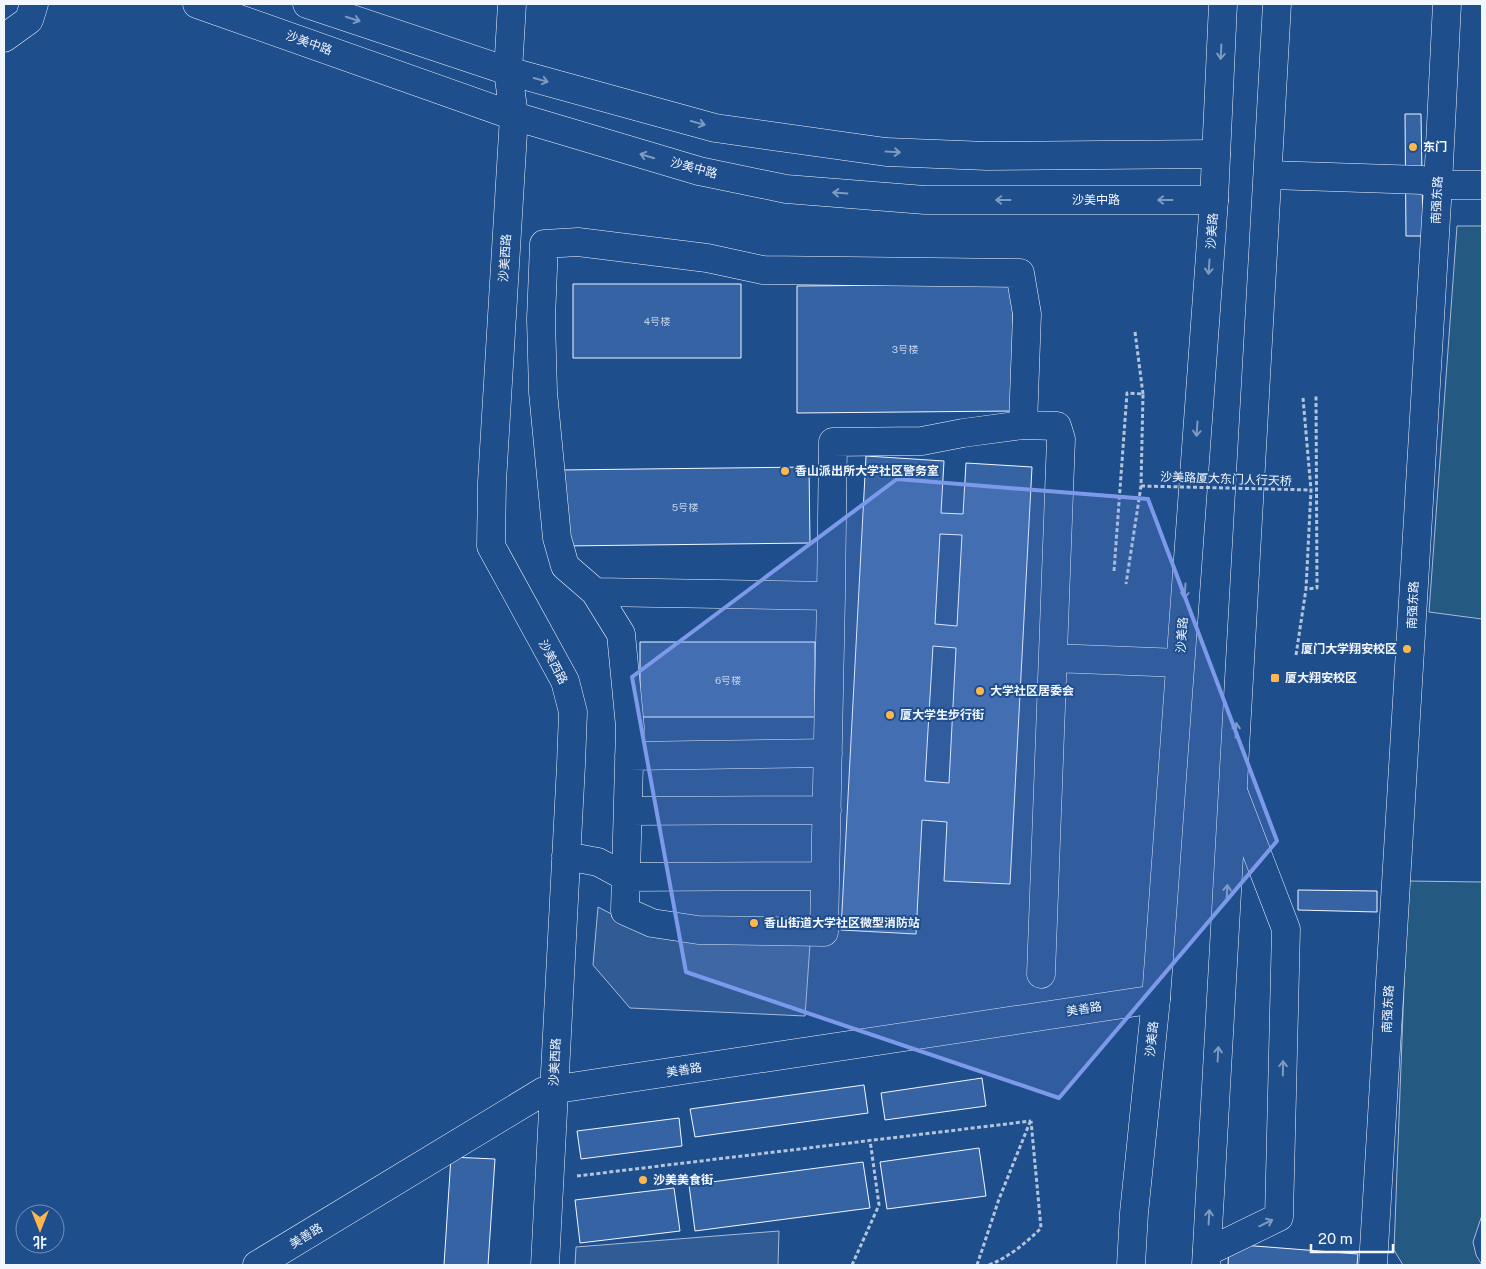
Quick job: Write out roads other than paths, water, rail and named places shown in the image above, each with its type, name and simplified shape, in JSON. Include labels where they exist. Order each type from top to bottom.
[{"type":"street","points":[[4,38],[29,20],[34,4]]},
{"type":"street","name":"沙美中路","points":[[198,4],[514,116],[699,171],[786,190],[925,200],[1214,200]]},
{"type":"street","points":[[307,4],[508,71],[715,128],[886,152],[986,156],[1216,154]]},
{"type":"street","name":"沙美西路","points":[[512,4],[508,71],[514,116],[492,482],[491,546],[565,681],[573,712],[545,1265]]},
{"type":"street","name":"沙美路","points":[[1131,1265],[1134,1213],[1156,999],[1214,200],[1223,4]]},
{"type":"street","points":[[1206,1259],[1277,4]]},
{"type":"street","name":"南强东路","points":[[1373,1265],[1438,185],[1447,4]]},
{"type":"street","points":[[1268,175],[1422,180],[1438,185],[1482,185]]},
{"type":"street","points":[[1023,425],[1027,314],[1020,273],[763,270],[707,258],[578,242],[544,244],[541,319],[543,392],[558,538],[566,566],[595,592],[621,634],[630,727],[625,911],[652,924],[698,930],[824,932],[833,442],[922,441],[1023,425],[1057,426],[1061,439],[1042,974]]},
{"type":"street","points":[[595,592],[831,596]]},
{"type":"street","points":[[1053,658],[1180,663]]},
{"type":"street","points":[[629,756],[828,753]]},
{"type":"street","points":[[1206,1259],[1279,1217],[1286,929],[1233,791]]},
{"type":"street","points":[[628,811],[827,810]]},
{"type":"street","points":[[566,856],[598,862],[626,877],[826,876]]},
{"type":"street","name":"美善路","points":[[257,1265],[544,1091],[1156,999]]},
{"type":"place","name":"东门","points":[[1413,147]]},
{"type":"place","name":"香山派出所大学社区警务室","points":[[785,471]]},
{"type":"place","name":"厦门大学翔安校区","points":[[1407,649]]},
{"type":"place","name":"厦大翔安校区","points":[[1275,678]]},
{"type":"place","name":"大学社区居委会","points":[[980,691]]},
{"type":"place","name":"厦大学生步行街","points":[[890,715]]},
{"type":"place","name":"香山街道大学社区微型消防站","points":[[754,923]]},
{"type":"place","name":"沙美美食街","points":[[643,1180]]}]
